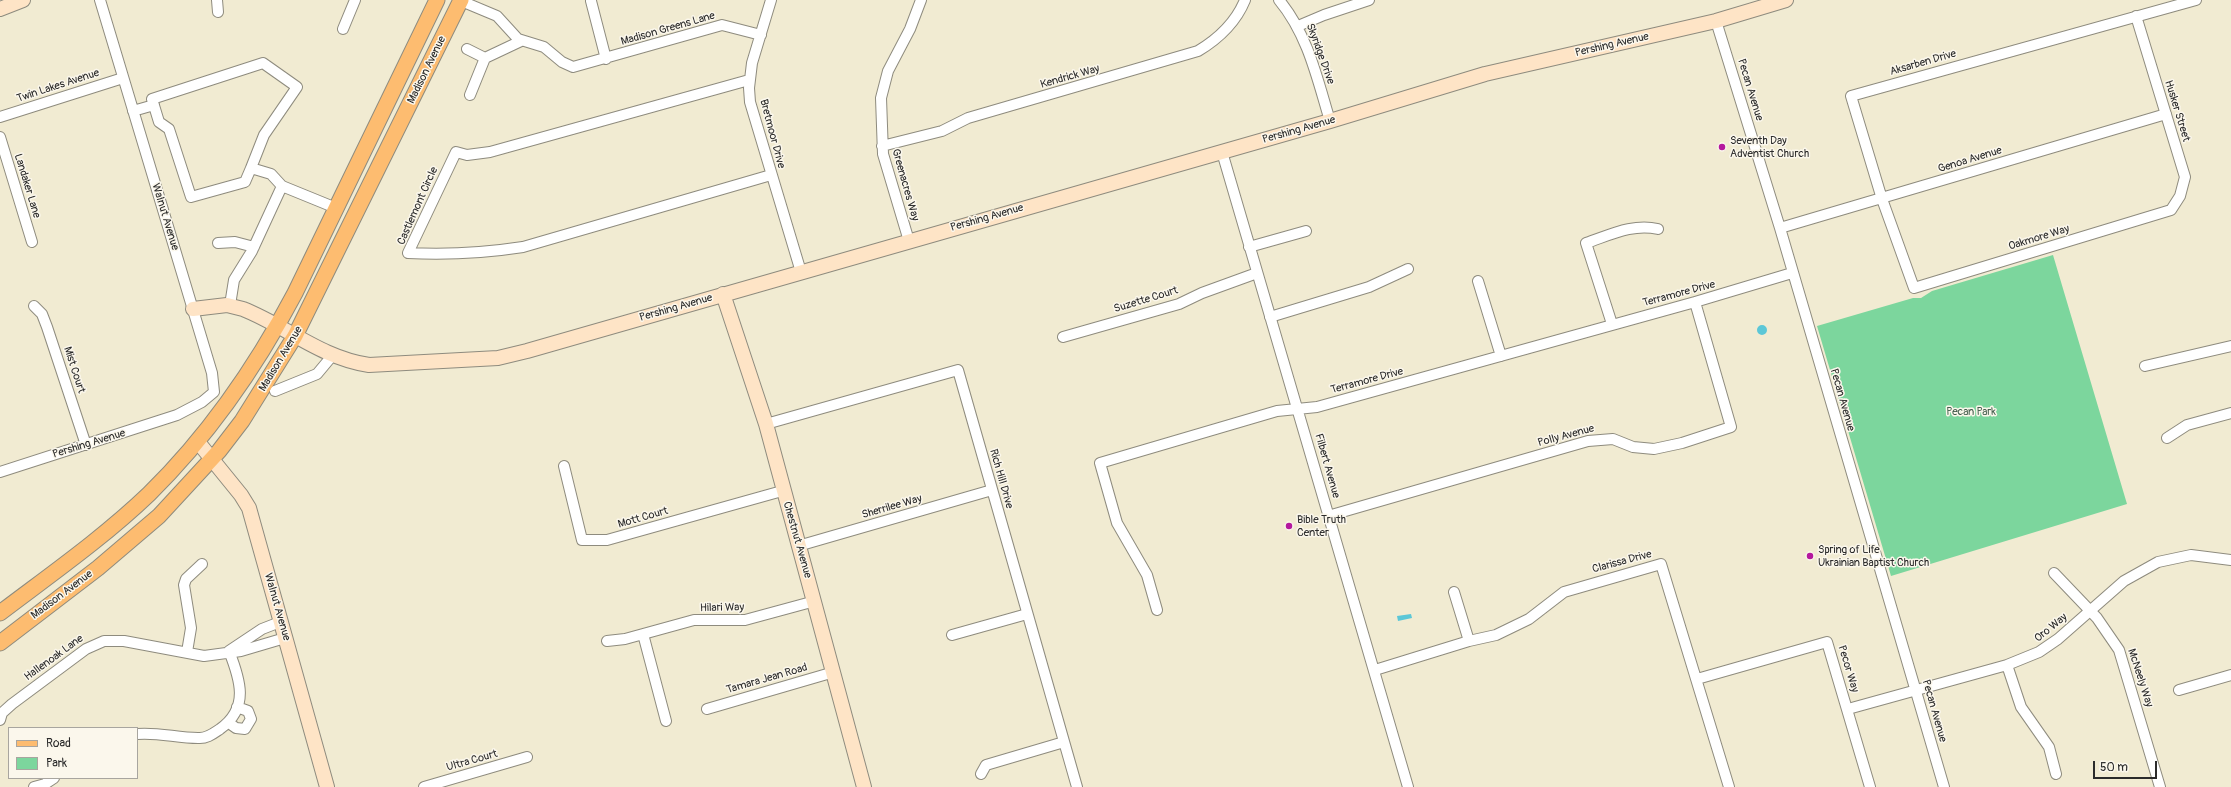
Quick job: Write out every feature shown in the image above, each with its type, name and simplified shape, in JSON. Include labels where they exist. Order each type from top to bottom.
[{"type":"main road","name":"Madison Avenue","points":[[0,613],[121,519],[154,489],[198,442],[247,376],[278,326],[437,0]]},
{"type":"main road","name":"Madison Avenue","points":[[0,643],[131,541],[185,489],[212,458],[259,396],[295,336],[460,0]]},
{"type":"street","points":[[0,9],[23,0]]},
{"type":"street","name":"Walnut Avenue","points":[[100,0],[212,373],[214,392],[202,402],[177,415]]},
{"type":"street","points":[[217,0],[218,12]]},
{"type":"street","points":[[343,29],[355,0]]},
{"type":"street","points":[[460,0],[497,16],[515,37],[521,41]]},
{"type":"street","name":"Bretmoor Drive","points":[[771,0],[752,63],[749,80],[751,109],[801,272]]},
{"type":"street","name":"Greenacres Way","points":[[909,241],[884,160],[882,146],[882,91],[888,72],[910,29],[921,0]]},
{"type":"street","name":"Kendrick Way","points":[[882,146],[942,131],[968,118],[1198,51],[1209,44],[1229,26],[1245,0]]},
{"type":"street","name":"Skyridge Drive","points":[[1279,0],[1298,26],[1310,55],[1330,121]]},
{"type":"street","points":[[1298,26],[1329,13],[1368,0]]},
{"type":"street","name":"Pershing Avenue","points":[[193,309],[230,305],[254,313],[332,356],[369,365],[498,358],[527,351],[1330,121],[1485,74],[1716,21],[1765,3],[1786,0]]},
{"type":"street","name":"Aksarben Drive","points":[[1914,288],[1882,199],[1851,96],[2196,0]]},
{"type":"street","points":[[591,1],[606,60]]},
{"type":"street","name":"Husker Street","points":[[2136,16],[2185,177],[2180,196],[2171,210]]},
{"type":"street","name":"Pecan Avenue","points":[[1716,21],[1780,228],[1944,787]]},
{"type":"street","name":"Madison Greens Lane","points":[[521,41],[544,47],[562,62],[573,67],[606,60],[722,25],[761,35]]},
{"type":"street","points":[[470,95],[485,58],[521,41]]},
{"type":"street","points":[[467,49],[485,58]]},
{"type":"street","points":[[263,63],[297,87],[264,135],[251,168],[245,182],[191,197],[169,130],[159,122],[152,99],[263,63]]},
{"type":"street","name":"Twin Lakes Avenue","points":[[0,117],[123,78]]},
{"type":"street","name":"Castlemont Circle","points":[[749,80],[490,152],[467,155],[456,152],[408,253],[472,254],[523,247],[771,175]]},
{"type":"street","points":[[133,111],[154,105]]},
{"type":"street","name":"Genoa Avenue","points":[[1780,228],[2166,114]]},
{"type":"street","name":"Landaker Lane","points":[[0,137],[32,242]]},
{"type":"street","name":"Filbert Avenue","points":[[1222,152],[1298,408],[1328,516],[1375,670],[1408,787]]},
{"type":"street","points":[[251,168],[271,174],[282,186],[336,208]]},
{"type":"street","points":[[230,305],[234,280],[254,247],[282,186]]},
{"type":"street","name":"Oakmore Way","points":[[1914,288],[2171,210]]},
{"type":"street","points":[[1612,324],[1586,243],[1628,229],[1644,226],[1658,228]]},
{"type":"street","points":[[1249,247],[1306,231]]},
{"type":"street","points":[[218,243],[235,242],[254,247]]},
{"type":"street","points":[[1270,317],[1369,287],[1408,269]]},
{"type":"street","name":"Suzette Court","points":[[1063,337],[1179,304],[1202,293],[1257,273]]},
{"type":"street","name":"Terramore Drive","points":[[1157,610],[1147,575],[1117,522],[1100,463],[1277,411],[1317,407],[1612,324],[1696,302],[1792,273]]},
{"type":"street","points":[[1478,281],[1501,356]]},
{"type":"street","name":"Chestnut Avenue","points":[[723,294],[766,424],[782,491],[815,601],[834,672],[861,786]]},
{"type":"street","name":"Polly Avenue","points":[[1328,516],[1588,441],[1613,439],[1632,447],[1654,449],[1682,443],[1731,427],[1696,302]]},
{"type":"street","name":"Mist Court","points":[[34,306],[42,314],[47,327],[86,445]]},
{"type":"street","points":[[2145,366],[2231,346]]},
{"type":"street","points":[[275,391],[317,374],[332,356]]},
{"type":"street","name":"Rich Hill Drive","points":[[766,424],[958,370],[1077,787]]},
{"type":"street","points":[[2167,438],[2187,425],[2231,413]]},
{"type":"street","name":"Pershing Avenue","points":[[0,472],[177,415]]},
{"type":"street","name":"Walnut Avenue","points":[[198,442],[241,495],[249,508],[327,787]]},
{"type":"street","name":"Mott Court","points":[[564,466],[582,540],[607,540],[782,491]]},
{"type":"street","name":"Sherrilee Way","points":[[798,546],[992,490]]},
{"type":"street","name":"Oro Way","points":[[1848,709],[1916,692],[2007,665],[2039,652],[2051,645],[2124,580],[2158,562],[2192,555],[2231,560]]},
{"type":"street","points":[[187,652],[191,628],[186,605],[184,585],[186,579],[202,564]]},
{"type":"street","name":"Clarissa Drive","points":[[1375,670],[1469,641],[1496,635],[1513,628],[1529,618],[1564,592],[1662,564],[1680,629],[1729,787]]},
{"type":"street","name":"McNeely Way","points":[[2054,573],[2097,618],[2121,655],[2160,787]]},
{"type":"street","points":[[1454,592],[1469,641]]},
{"type":"street","name":"Hilari Way","points":[[607,641],[702,619],[745,620],[815,601]]},
{"type":"street","points":[[952,635],[1027,614]]},
{"type":"street","name":"Hallenoak Lane","points":[[229,651],[262,629],[280,622]]},
{"type":"street","points":[[642,634],[666,721]]},
{"type":"street","name":"Hallenoak Lane","points":[[0,720],[2,713],[12,704],[94,644],[114,640],[124,641],[209,656],[229,651],[241,651],[285,638]]},
{"type":"street","name":"Pecor Way","points":[[1697,680],[1827,642],[1870,787]]},
{"type":"street","points":[[138,734],[167,734],[200,739],[210,736],[229,723],[241,697],[238,673],[229,651]]},
{"type":"street","points":[[2007,665],[2021,707],[2049,747],[2056,774]]},
{"type":"street","name":"Tamara Jean Road","points":[[707,709],[834,672]]},
{"type":"street","points":[[2179,690],[2231,675]]},
{"type":"street","points":[[229,723],[236,728],[245,729],[251,719],[248,711],[237,707]]},
{"type":"street","points":[[981,774],[986,765],[1064,742]]},
{"type":"street","name":"Ultra Court","points":[[424,787],[527,757]]},
{"type":"street","points":[[34,787],[45,784],[52,779]]},
{"type":"green space","name":"Pecan Park","points":[[2053,255],[2127,504],[1891,576],[1817,326],[1913,298],[1921,298],[1932,291]]},
{"type":"water","points":[[1760,325],[1764,325],[1767,330],[1764,335],[1760,335],[1757,332],[1757,328]]},
{"type":"water","points":[[1411,614],[1412,618],[1398,621],[1397,616]]},
{"type":"place","name":"Seventh Day Adventist Church","points":[[1722,147]]},
{"type":"place","name":"Bible Truth Center","points":[[1289,526]]},
{"type":"place","name":"Spring of Life Ukrainian Baptist Church","points":[[1810,556]]}]
